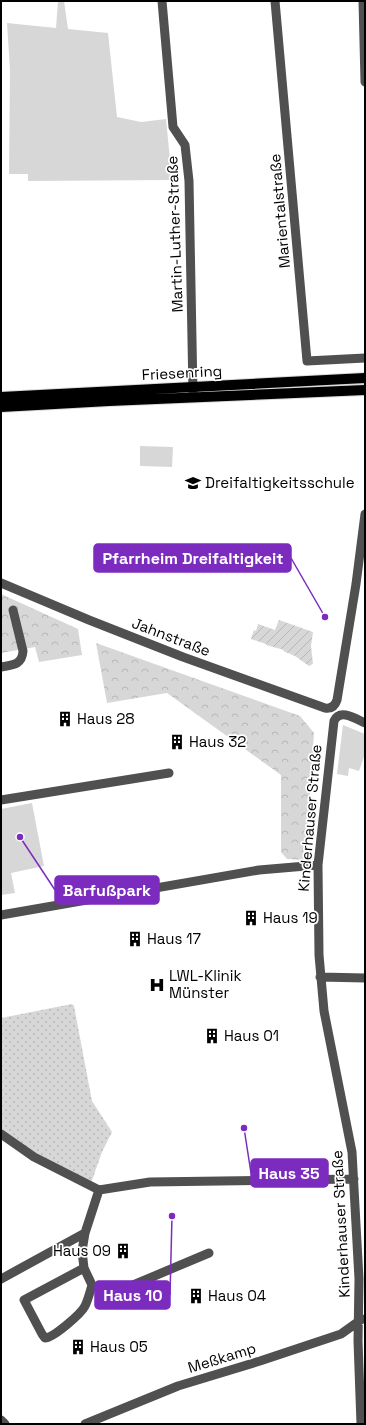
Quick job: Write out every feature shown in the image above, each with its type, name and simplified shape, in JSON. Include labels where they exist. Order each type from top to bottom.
[{"type":"main road","name":"Friesenring","points":[[1,397],[365,378]]},
{"type":"main road","name":"Friesenring","points":[[1,407],[365,390]]},
{"type":"street","name":"Martin-Luther-Straße","points":[[162,1],[173,127],[185,145],[190,181],[194,397]]},
{"type":"street","name":"Marientalstraße","points":[[275,1],[307,361],[365,358]]},
{"type":"street","points":[[363,1],[365,82]]},
{"type":"street","name":"Jahnstraße","points":[[1,583],[182,657],[325,708],[333,707],[337,700],[356,584],[365,514]]},
{"type":"street","points":[[1,667],[20,662],[23,657],[23,651],[13,610]]},
{"type":"street","name":"Kinderhauser Straße","points":[[360,1424],[358,1341],[362,1319],[354,1178],[352,1152],[328,1034],[320,977],[318,866],[334,719],[341,714],[348,715],[365,723]]},
{"type":"street","points":[[1,800],[170,773]]},
{"type":"street","points":[[1,915],[259,870],[318,866]]},
{"type":"street","points":[[320,977],[365,978]]},
{"type":"street","points":[[1,1134],[34,1157],[99,1190],[150,1182],[354,1178]]},
{"type":"street","points":[[84,1268],[24,1300],[43,1336],[47,1338],[51,1337],[85,1306],[92,1285],[84,1268],[82,1251],[99,1190]]},
{"type":"street","points":[[1,1279],[86,1233]]},
{"type":"street","points":[[92,1285],[114,1293],[208,1252]]},
{"type":"street","name":"Meßkamp","points":[[85,1424],[178,1386],[341,1334],[362,1319]]},
{"type":"street","points":[[1,1420],[5,1424]]},
{"type":"green space","points":[[58,1],[64,1],[68,29],[108,33],[117,117],[141,122],[166,119],[172,180],[28,181],[28,174],[9,174],[10,70],[7,23],[56,28]]},
{"type":"green space","points":[[140,446],[173,447],[172,467],[140,466]]},
{"type":"green space","points":[[1,594],[78,629],[82,655],[39,662],[35,647],[1,653]]},
{"type":"green space","points":[[279,620],[313,632],[311,646],[313,664],[309,666],[295,656],[283,651],[284,650],[251,639],[258,624],[275,630]]},
{"type":"green space","points":[[96,643],[300,716],[314,733],[305,860],[287,859],[281,852],[281,775],[167,693],[107,703]]},
{"type":"green space","points":[[343,725],[365,734],[365,754],[359,771],[349,768],[348,776],[337,774]]},
{"type":"green space","points":[[32,803],[44,866],[11,873],[15,893],[1,895],[1,809]]},
{"type":"green space","points":[[72,1004],[74,1006],[92,1101],[112,1132],[102,1152],[91,1183],[35,1155],[1,1131],[1,1018]]},
{"type":"place","name":"Dreifaltigkeitsschule","points":[[193,483]]},
{"type":"place","name":"Pfarrheim Dreifaltigkeit","points":[[325,617]]},
{"type":"place","name":"Haus 28","points":[[65,719]]},
{"type":"place","name":"Haus 32","points":[[177,742]]},
{"type":"place","name":"Barfußpark","points":[[20,837]]},
{"type":"place","name":"Haus 19","points":[[251,918]]},
{"type":"place","name":"Haus 17","points":[[135,939]]},
{"type":"place","name":"LWL-Klinik Münster","points":[[157,985]]},
{"type":"place","name":"Haus 01","points":[[212,1036]]},
{"type":"place","name":"Haus 35","points":[[244,1128]]},
{"type":"place","name":"Haus 10","points":[[172,1216]]},
{"type":"place","name":"Haus 09","points":[[123,1251]]},
{"type":"place","name":"Haus 04","points":[[196,1296]]},
{"type":"place","name":"Haus 05","points":[[78,1347]]}]
